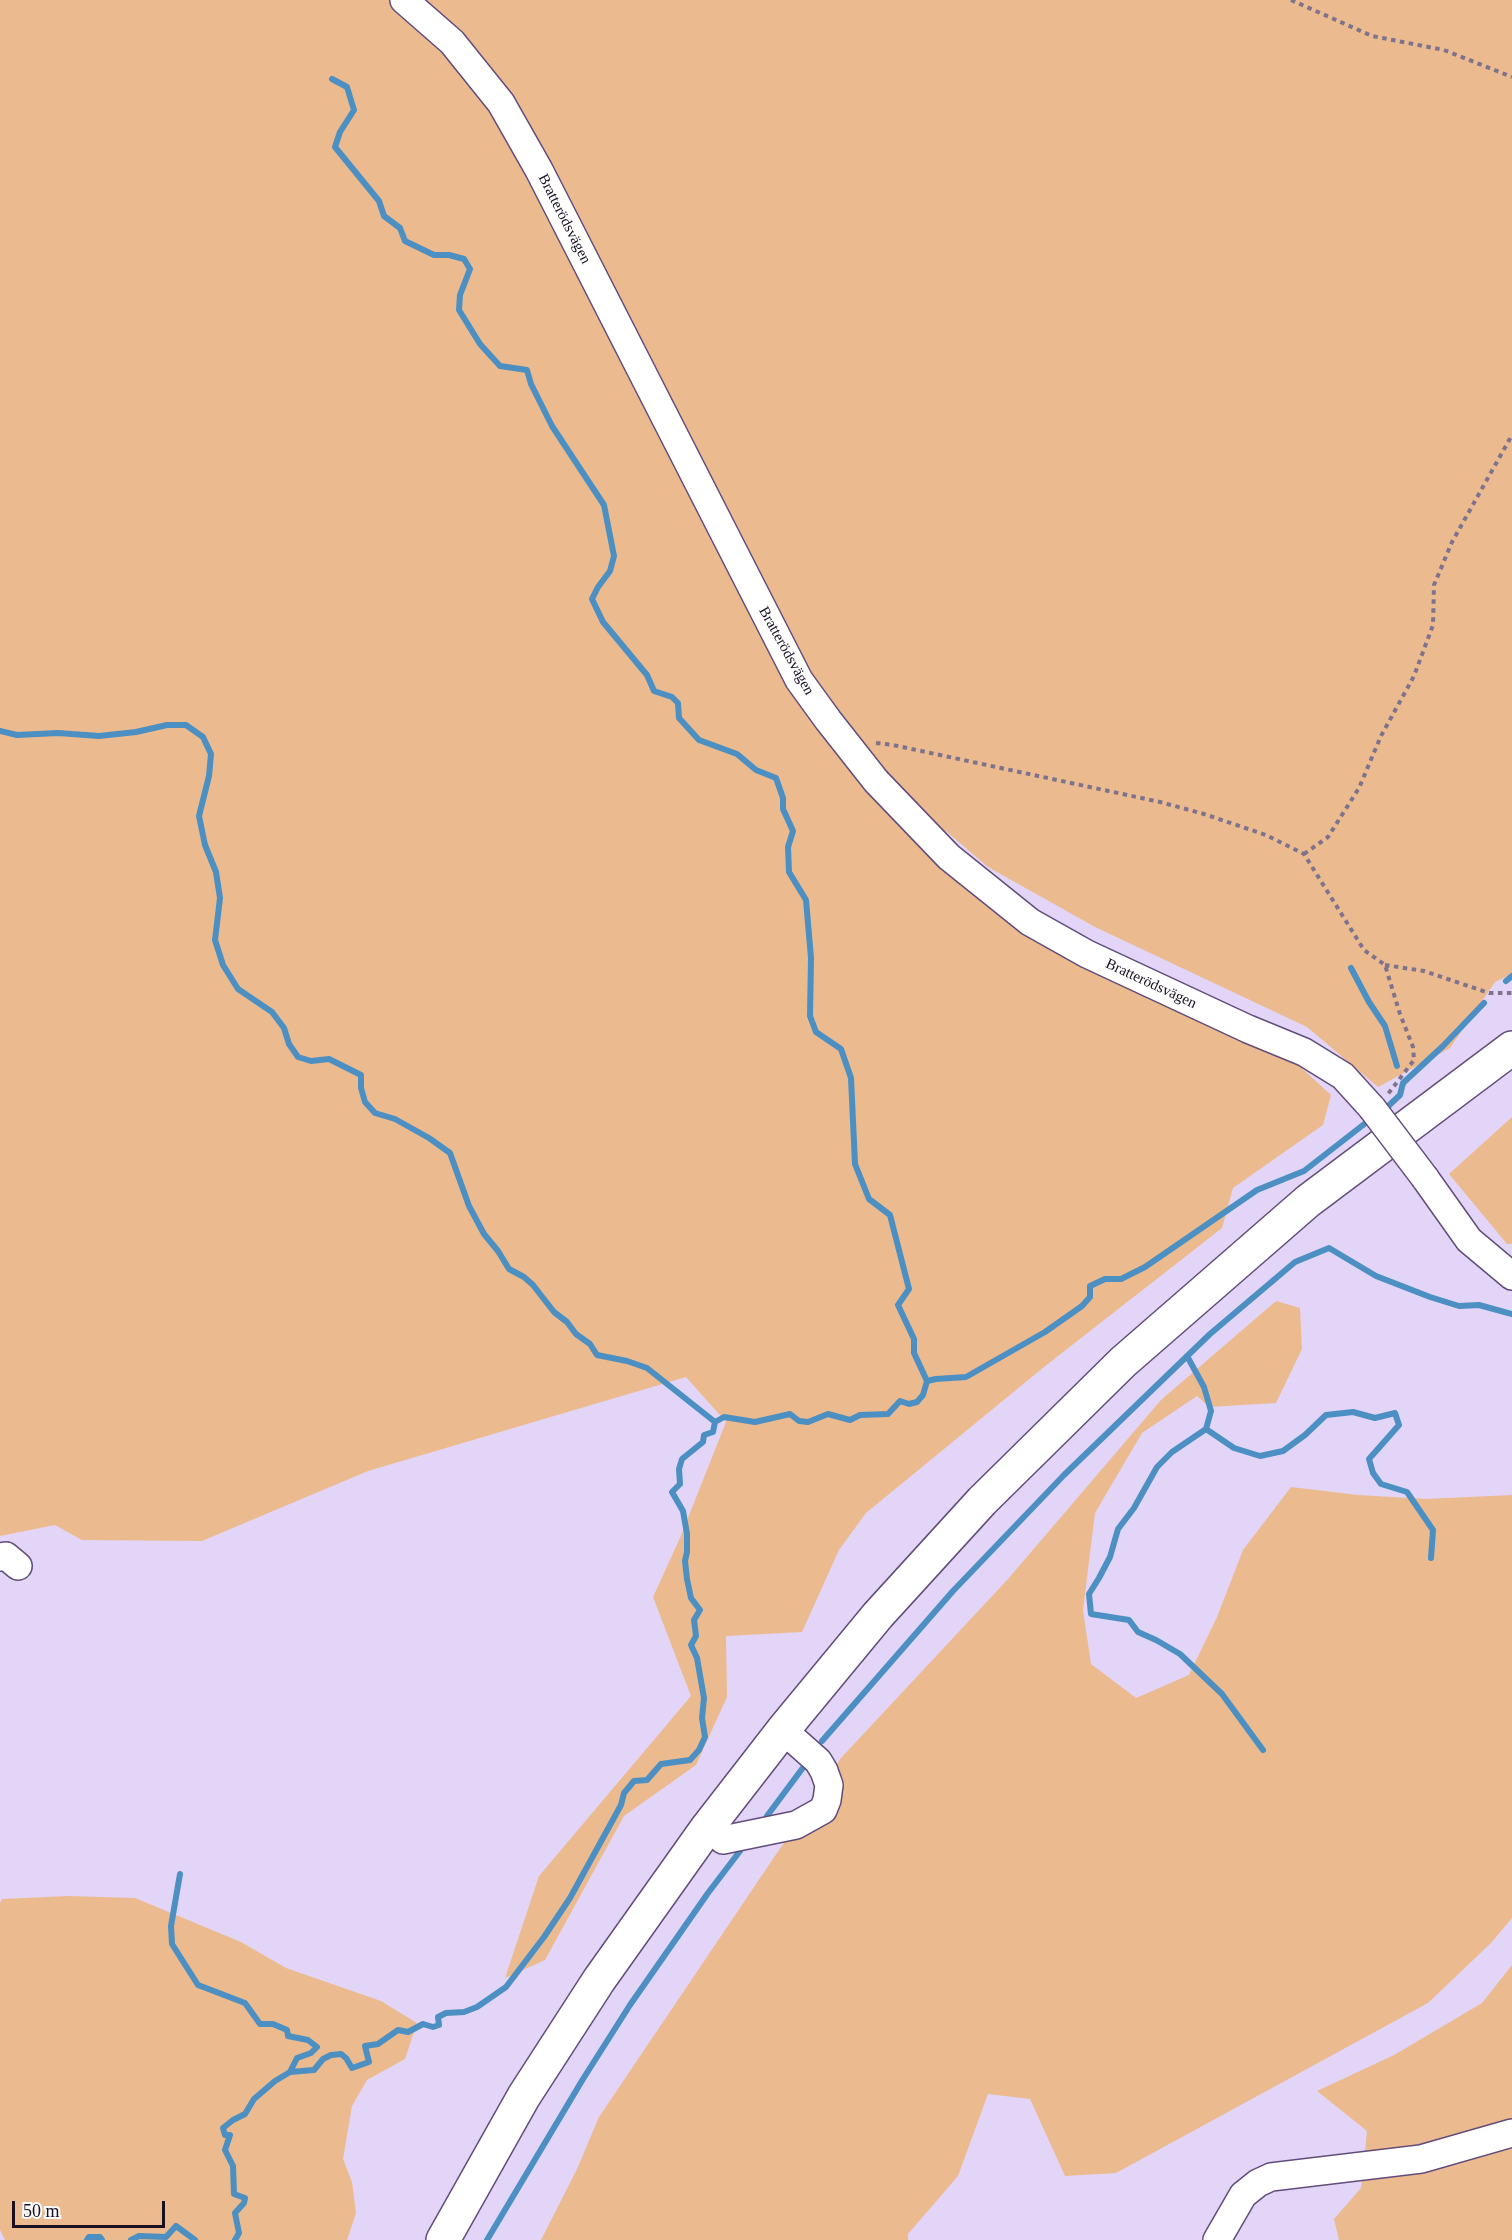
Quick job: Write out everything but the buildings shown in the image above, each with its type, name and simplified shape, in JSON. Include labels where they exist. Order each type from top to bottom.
[{"type":"main road","points":[[466,2240],[541,2109],[617,1988],[723,1840],[790,1736],[878,1615],[982,1501],[1123,1362],[1308,1201],[1512,1048]]},
{"type":"main road","points":[[443,2240],[525,2096],[599,1980],[707,1828],[790,1736],[895,1627],[996,1516],[1138,1376],[1322,1217],[1512,1075]]},
{"type":"street","name":"Bratterödsvägen","points":[[404,0],[452,42],[501,103],[539,170],[799,680],[876,781],[949,857],[1030,922],[1088,954],[1248,1029],[1304,1052],[1343,1076],[1372,1108],[1469,1240],[1512,1276]]},
{"type":"street","points":[[723,1840],[796,1825],[823,1810],[829,1785],[826,1778],[818,1761],[790,1736]]},
{"type":"street","points":[[1217,2240],[1243,2195],[1258,2183],[1271,2177],[1421,2159],[1512,2133]]},
{"type":"path","points":[[1291,0],[1372,36],[1444,50],[1512,76]]},
{"type":"path","points":[[1304,854],[1328,837],[1359,788],[1380,736],[1414,676],[1433,625],[1434,585],[1452,542],[1512,435]]},
{"type":"path","points":[[853,750],[868,742],[892,745],[1160,802],[1266,835],[1304,854],[1364,950],[1385,965],[1424,971],[1489,993],[1512,993]]},
{"type":"path","points":[[1372,1108],[1391,1091],[1414,1060],[1413,1047],[1385,965]]},
{"type":"shaded area","points":[[0,0],[1512,0],[1512,974],[1495,982],[1450,1048],[1378,1087],[1307,1027],[1095,927],[988,867],[946,831],[933,857],[1295,1062],[1331,1095],[1323,1125],[1233,1188],[1222,1228],[1044,1367],[866,1513],[839,1550],[802,1632],[726,1636],[727,1697],[696,1765],[624,1816],[545,1960],[505,1978],[539,1876],[691,1696],[653,1597],[680,1538],[726,1422],[686,1377],[368,1471],[202,1541],[82,1540],[55,1525],[0,1536]]},
{"type":"shaded area","points":[[1512,1117],[1512,1244],[1507,1244],[1449,1174]]},
{"type":"shaded area","points":[[1276,1301],[1300,1308],[1302,1349],[1276,1403],[1209,1407],[1197,1396],[1142,1433],[1095,1513],[1083,1610],[1091,1664],[1136,1698],[1189,1675],[1217,1617],[1243,1550],[1291,1487],[1358,1495],[1426,1499],[1512,1495],[1512,1918],[1491,1943],[1428,2003],[1116,2173],[1065,2176],[1030,2099],[988,2094],[958,2176],[908,2234],[908,2240],[541,2240],[577,2169],[599,2117],[841,1758],[1008,1579],[1161,1400]]},
{"type":"shaded area","points":[[68,1896],[135,1898],[241,1942],[286,1968],[381,2001],[417,2023],[405,2059],[367,2080],[352,2106],[343,2159],[352,2182],[356,2213],[347,2240],[5,2240],[0,2230],[0,1903],[2,1899]]},
{"type":"shaded area","points":[[1512,1965],[1512,2240],[1339,2240],[1334,2219],[1361,2188],[1367,2131],[1317,2091],[1394,2055],[1482,2003]]},
{"type":"waterway","points":[[332,79],[347,87],[354,110],[340,132],[335,147],[379,201],[384,216],[400,228],[405,241],[434,255],[449,255],[464,259],[470,269],[460,295],[459,310],[480,344],[500,366],[527,370],[531,384],[552,426],[604,505],[614,556],[610,571],[592,599],[603,622],[647,675],[654,691],[672,697],[678,703],[679,718],[699,740],[737,754],[756,770],[776,778],[783,798],[783,809],[793,831],[788,847],[789,872],[806,900],[811,958],[810,1016],[816,1032],[841,1049],[851,1078],[855,1164],[869,1199],[890,1215],[909,1289],[898,1305],[914,1339],[914,1353],[927,1381]]},
{"type":"waterway","points":[[0,731],[17,735],[58,733],[99,736],[136,732],[167,725],[186,725],[203,737],[211,754],[209,776],[199,816],[205,845],[216,872],[220,898],[215,940],[223,965],[238,989],[272,1012],[284,1028],[289,1044],[298,1057],[311,1061],[329,1059],[361,1075],[361,1088],[365,1102],[375,1113],[395,1119],[450,1153],[469,1206],[484,1234],[509,1269],[533,1285],[554,1312],[567,1322],[576,1334],[590,1344],[597,1355],[647,1368],[715,1422]]},
{"type":"waterway","points":[[1351,968],[1385,1026],[1397,1066]]},
{"type":"waterway","points":[[1506,981],[1512,976]]},
{"type":"waterway","points":[[1383,1111],[1400,1095],[1403,1083],[1484,1003]]},
{"type":"waterway","points":[[235,2240],[239,2233],[235,2213],[244,2203],[245,2198],[234,2194],[233,2166],[225,2150],[230,2135],[225,2135],[223,2128],[245,2114],[254,2099],[275,2081],[290,2072],[314,2070],[323,2059],[331,2055],[341,2054],[352,2068],[369,2062],[365,2046],[378,2044],[398,2030],[408,2032],[423,2024],[433,2027],[439,2025],[438,2017],[446,2013],[464,2012],[477,2007],[506,1987],[570,1898],[621,1805],[624,1793],[634,1781],[647,1780],[661,1764],[690,1760],[699,1750],[705,1737],[702,1718],[704,1698],[697,1658],[691,1645],[696,1636],[694,1620],[700,1610],[691,1598],[687,1579],[685,1561],[687,1534],[683,1511],[672,1492],[680,1484],[679,1469],[682,1459],[703,1442],[704,1435],[713,1432],[715,1422],[724,1417],[755,1422],[790,1414],[799,1421],[808,1422],[828,1414],[850,1420],[860,1415],[888,1414],[900,1401],[909,1404],[917,1402],[923,1395],[927,1381],[966,1377],[1045,1332],[1082,1306],[1090,1297],[1090,1286],[1105,1279],[1121,1279],[1145,1267],[1257,1190],[1304,1171],[1372,1118]]},
{"type":"waterway","points":[[822,1741],[953,1591],[1064,1475],[1210,1334],[1295,1262],[1329,1248],[1376,1276],[1430,1297],[1459,1306],[1479,1305],[1512,1314]]},
{"type":"waterway","points":[[1187,1356],[1204,1387],[1211,1411],[1206,1429],[1172,1452],[1157,1467],[1134,1508],[1118,1529],[1110,1557],[1089,1594],[1091,1614],[1129,1620],[1138,1632],[1180,1654],[1222,1694],[1263,1750]]},
{"type":"waterway","points":[[1206,1429],[1234,1448],[1260,1456],[1283,1451],[1305,1435],[1326,1415],[1353,1412],[1375,1418],[1395,1413],[1399,1425],[1369,1459],[1373,1473],[1381,1484],[1407,1492],[1433,1530],[1431,1558]]},
{"type":"waterway","points":[[767,1816],[802,1769]]},
{"type":"waterway","points":[[487,2240],[630,2005],[740,1851]]},
{"type":"waterway","points":[[180,1874],[171,1926],[172,1944],[198,1985],[245,2003],[260,2024],[273,2024],[287,2030],[288,2036],[308,2040],[317,2047],[311,2053],[297,2058],[290,2072]]},
{"type":"waterway","points":[[131,2240],[139,2236],[166,2237],[176,2226],[195,2240]]},
{"type":"waterway","points":[[87,2240],[89,2237],[100,2237],[102,2240]]}]
